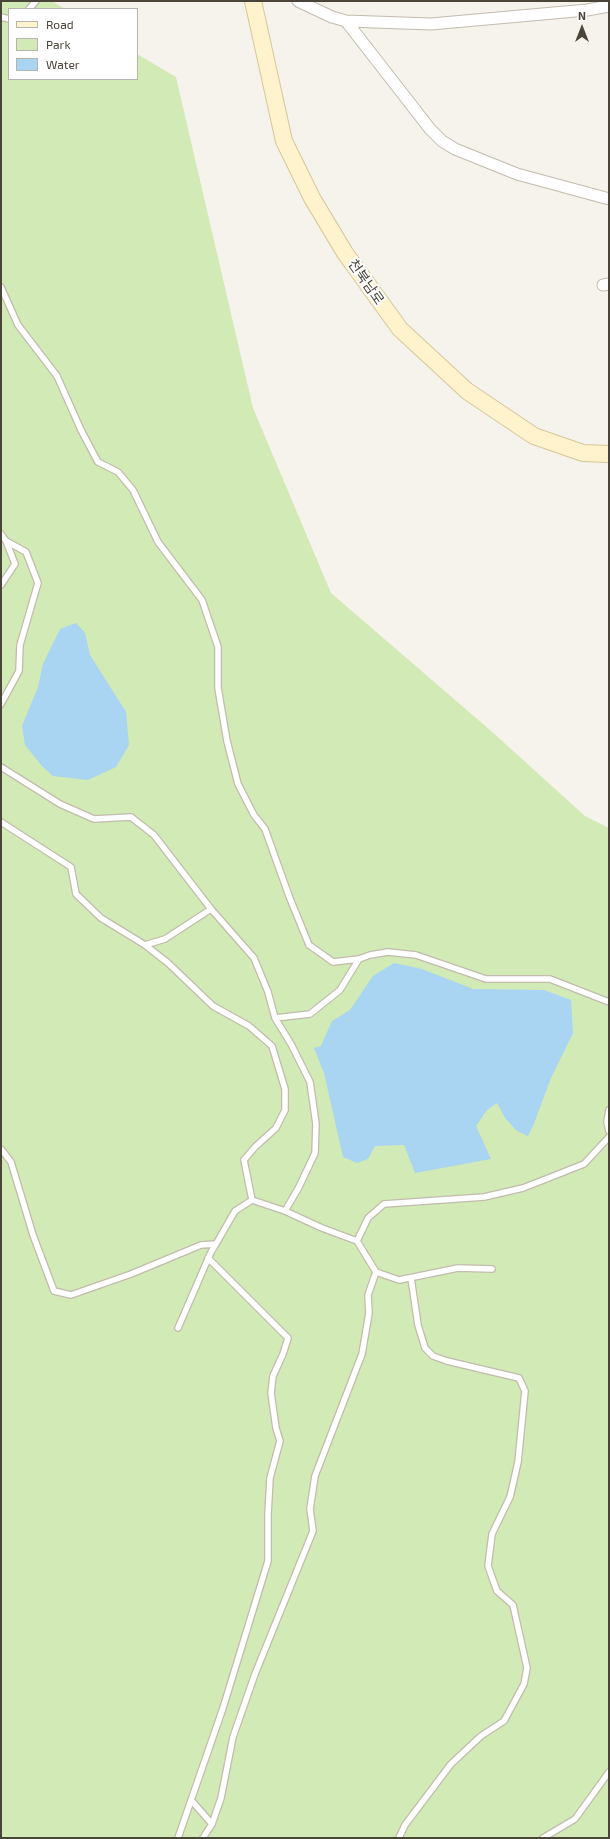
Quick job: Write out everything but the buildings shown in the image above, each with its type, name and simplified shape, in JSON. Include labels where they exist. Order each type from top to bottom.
[{"type":"main road","name":"천북남로","points":[[253,1],[284,141],[312,198],[345,253],[400,329],[467,391],[534,436],[584,453],[609,454]]},
{"type":"street","points":[[298,1],[332,17],[346,21],[431,24],[587,10],[609,6]]},
{"type":"street","points":[[346,21],[430,129],[442,141],[454,149],[517,174],[609,199]]},
{"type":"lane","points":[[1,287],[18,325],[57,376],[81,430],[98,462],[118,472],[133,490],[158,542],[202,600],[218,647],[218,688],[227,741],[238,784],[254,815],[265,829],[289,896],[309,945],[334,962],[359,959],[370,955],[388,952],[416,955],[486,979],[550,979],[609,1002]]},
{"type":"lane","points":[[1,534],[6,541],[15,564],[1,585]]},
{"type":"lane","points":[[1,704],[19,671],[20,645],[38,583],[26,552],[6,541]]},
{"type":"lane","points":[[1,766],[60,804],[94,819],[131,817],[154,835],[212,909],[254,958],[268,992],[275,1018],[291,1044],[310,1082],[316,1124],[314,1153],[299,1187],[285,1211]]},
{"type":"lane","points":[[1,822],[71,867],[76,894],[101,918],[144,945],[168,963],[213,1006],[249,1026],[272,1046],[285,1088],[285,1110],[276,1128],[255,1147],[244,1160],[252,1200]]},
{"type":"lane","points":[[144,945],[165,939],[212,909]]},
{"type":"lane","points":[[275,1018],[310,1014],[340,990],[359,959]]},
{"type":"lane","points":[[609,1110],[607,1122],[609,1131]]},
{"type":"lane","points":[[357,1241],[368,1218],[384,1204],[484,1197],[523,1188],[584,1164],[609,1137]]},
{"type":"lane","points":[[1,1149],[11,1162],[33,1235],[54,1291],[71,1294],[131,1274],[201,1244],[216,1244]]},
{"type":"lane","points":[[252,1200],[285,1211],[322,1228],[357,1241],[376,1272],[399,1280],[458,1268],[492,1269]]},
{"type":"lane","points":[[178,1328],[208,1258],[235,1211],[252,1200]]},
{"type":"lane","points":[[178,1838],[223,1708],[268,1561],[270,1478],[280,1441],[276,1428],[272,1393],[273,1376],[283,1354],[288,1338],[208,1258]]},
{"type":"lane","points":[[203,1838],[212,1824],[222,1798],[233,1737],[255,1674],[313,1531],[310,1509],[314,1476],[362,1354],[369,1313],[368,1295],[376,1272]]},
{"type":"lane","points":[[399,1838],[405,1825],[451,1764],[481,1736],[504,1721],[524,1684],[527,1668],[513,1605],[497,1591],[488,1566],[492,1534],[510,1497],[518,1462],[525,1391],[519,1378],[447,1361],[433,1356],[425,1348],[418,1325],[411,1278]]},
{"type":"lane","points":[[543,1838],[575,1820],[609,1772]]},
{"type":"lane","points":[[191,1800],[212,1824]]},
{"type":"green space","points":[[1,1],[52,1],[63,8],[8,8],[8,80],[138,80],[138,55],[176,77],[253,408],[331,593],[490,730],[585,816],[609,828],[609,1838],[1,1838]]},
{"type":"water","points":[[76,623],[85,633],[90,655],[126,712],[129,745],[116,767],[88,780],[53,776],[42,766],[25,745],[22,726],[38,687],[43,664],[60,629]]},
{"type":"water","points":[[394,963],[422,969],[473,989],[544,990],[571,1000],[573,1033],[551,1078],[528,1136],[517,1131],[505,1118],[497,1103],[487,1110],[476,1126],[491,1159],[415,1173],[404,1145],[375,1146],[368,1159],[357,1163],[343,1157],[324,1073],[314,1048],[321,1046],[332,1021],[350,1010],[373,976]]}]
